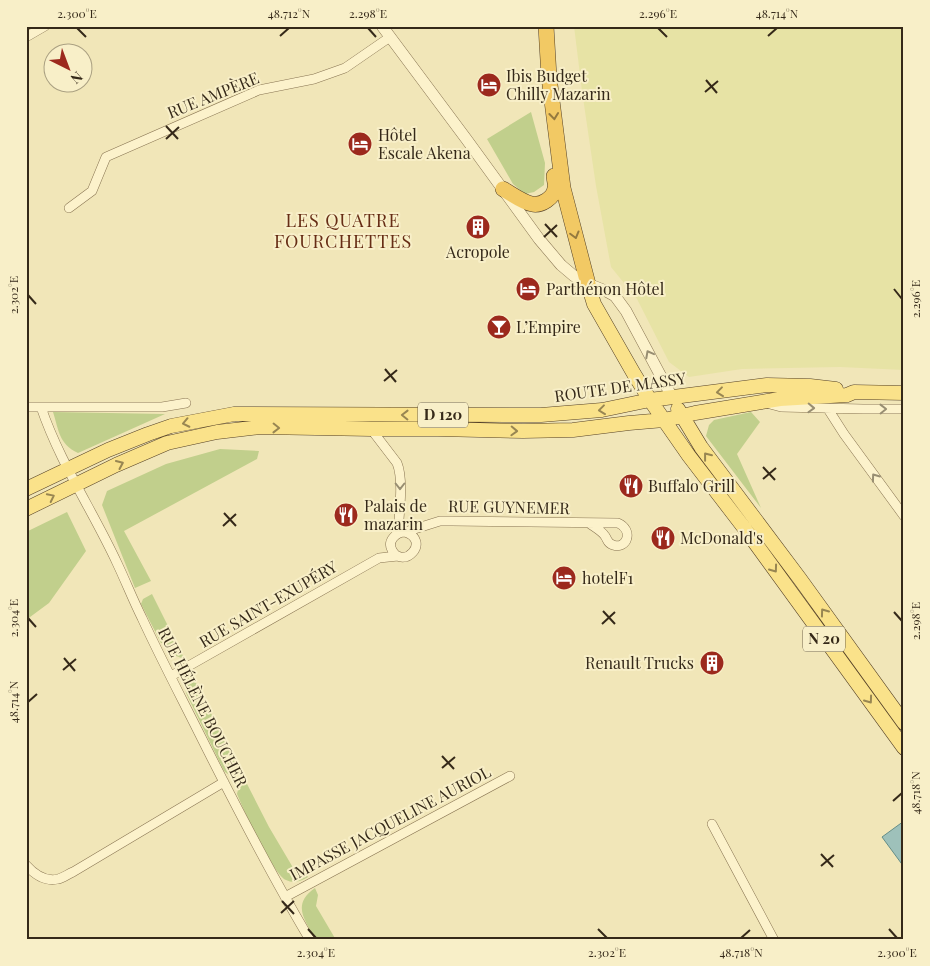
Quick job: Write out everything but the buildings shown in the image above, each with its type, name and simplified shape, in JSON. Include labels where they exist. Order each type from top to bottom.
[{"type":"highway","points":[[503,189],[530,203],[537,204],[545,202],[556,188],[554,171],[559,160],[549,77],[546,26]]},
{"type":"highway","name":"N 20","points":[[559,160],[563,188],[588,284]]},
{"type":"main road","name":"N 20","points":[[588,284],[594,304],[650,400],[689,456],[745,529],[904,748]]},
{"type":"main road","name":"ROUTE DE MASSY","points":[[26,489],[170,426],[234,414],[541,415],[602,410],[650,400],[767,385],[810,386],[854,392]]},
{"type":"main road","name":"D 120","points":[[26,510],[116,465],[167,443],[217,432],[261,427],[573,430],[664,420],[780,399],[847,395],[854,392],[904,393]]},
{"type":"main road","name":"N 20","points":[[672,397],[701,447],[800,579],[904,723]]},
{"type":"street","points":[[26,37],[45,26]]},
{"type":"street","points":[[382,26],[539,239],[561,265],[574,276],[588,284]]},
{"type":"street","name":"RUE AMPÈRE","points":[[69,208],[92,191],[106,157],[259,90],[314,79],[345,68],[390,37]]},
{"type":"street","name":"N 20","points":[[588,284],[614,296],[623,306],[672,397]]},
{"type":"street","points":[[763,402],[781,407],[863,410],[904,409]]},
{"type":"street","points":[[26,407],[162,407],[186,403]]},
{"type":"street","points":[[41,407],[57,448],[76,485]]},
{"type":"street","points":[[828,408],[844,434],[904,516]]},
{"type":"street","points":[[371,429],[397,463],[400,482],[402,533]]},
{"type":"street","name":"RUE HÉLÈNE BOUCHER","points":[[76,485],[96,520],[143,621],[224,782],[310,940]]},
{"type":"street","name":"RUE GUYNEMER","points":[[402,533],[440,521],[615,523],[621,524],[626,529],[627,536],[624,542],[618,546],[611,544],[605,536],[589,523]]},
{"type":"street","points":[[605,536],[609,526],[615,523]]},
{"type":"street","name":"RUE GUYNEMER","points":[[416,544],[430,525]]},
{"type":"street","points":[[402,533],[412,535],[416,544],[412,554],[405,557],[398,556],[392,550],[391,542],[395,536],[402,533]]},
{"type":"street","name":"RUE SAINT-EXUPÉRY","points":[[380,558],[391,542]]},
{"type":"street","name":"RUE SAINT-EXUPÉRY","points":[[171,676],[380,558],[398,556]]},
{"type":"street","name":"IMPASSE JACQUELINE AURIOL","points":[[285,897],[510,776]]},
{"type":"street","points":[[26,865],[39,877],[59,879],[224,782]]},
{"type":"street","points":[[712,824],[774,940]]},
{"type":"shaded area","points":[[574,26],[904,26],[904,370],[840,367],[742,369],[689,377],[669,362],[637,299],[611,267],[596,186]]},
{"type":"green space","points":[[531,112],[545,163],[544,185],[534,192],[525,194],[513,184],[487,139]]},
{"type":"green space","points":[[53,412],[165,414],[78,453],[63,441]]},
{"type":"green space","points":[[751,412],[760,422],[737,454],[761,508],[706,436],[709,425],[714,420]]},
{"type":"green space","points":[[220,449],[259,451],[257,459],[124,531],[151,581],[135,588],[102,505],[107,491],[166,464]]},
{"type":"green space","points":[[67,512],[86,551],[49,603],[26,620],[26,532]]},
{"type":"green space","points":[[152,594],[184,658],[174,655],[161,643],[141,604],[143,599]]},
{"type":"green space","points":[[191,673],[241,773],[237,775],[228,774],[224,771],[186,693],[186,683]]},
{"type":"green space","points":[[246,782],[269,827],[295,871],[305,873],[308,877],[292,882],[280,875],[273,866],[237,794],[240,787]]},
{"type":"green space","points":[[315,888],[318,895],[316,906],[336,940],[316,940],[302,913],[303,900]]},
{"type":"water","points":[[904,821],[904,867],[882,837]]},
{"type":"place","name":"Ibis Budget Chilly Mazarin","points":[[489,85]]},
{"type":"place","name":"Hôtel Escale Akena","points":[[360,144]]},
{"type":"place","name":"Acropole","points":[[478,227]]},
{"type":"place","name":"Parthénon Hôtel","points":[[528,289]]},
{"type":"place","name":"L’Empire","points":[[499,327]]},
{"type":"place","name":"Buffalo Grill","points":[[631,486]]},
{"type":"place","name":"Palais de mazarin","points":[[346,515]]},
{"type":"place","name":"McDonald's","points":[[663,538]]},
{"type":"place","name":"hotelF1","points":[[564,578]]},
{"type":"place","name":"Renault Trucks","points":[[712,663]]},
{"type":"district","name":"LES QUATRE FOURCHETTES","points":[[343,231]]}]
